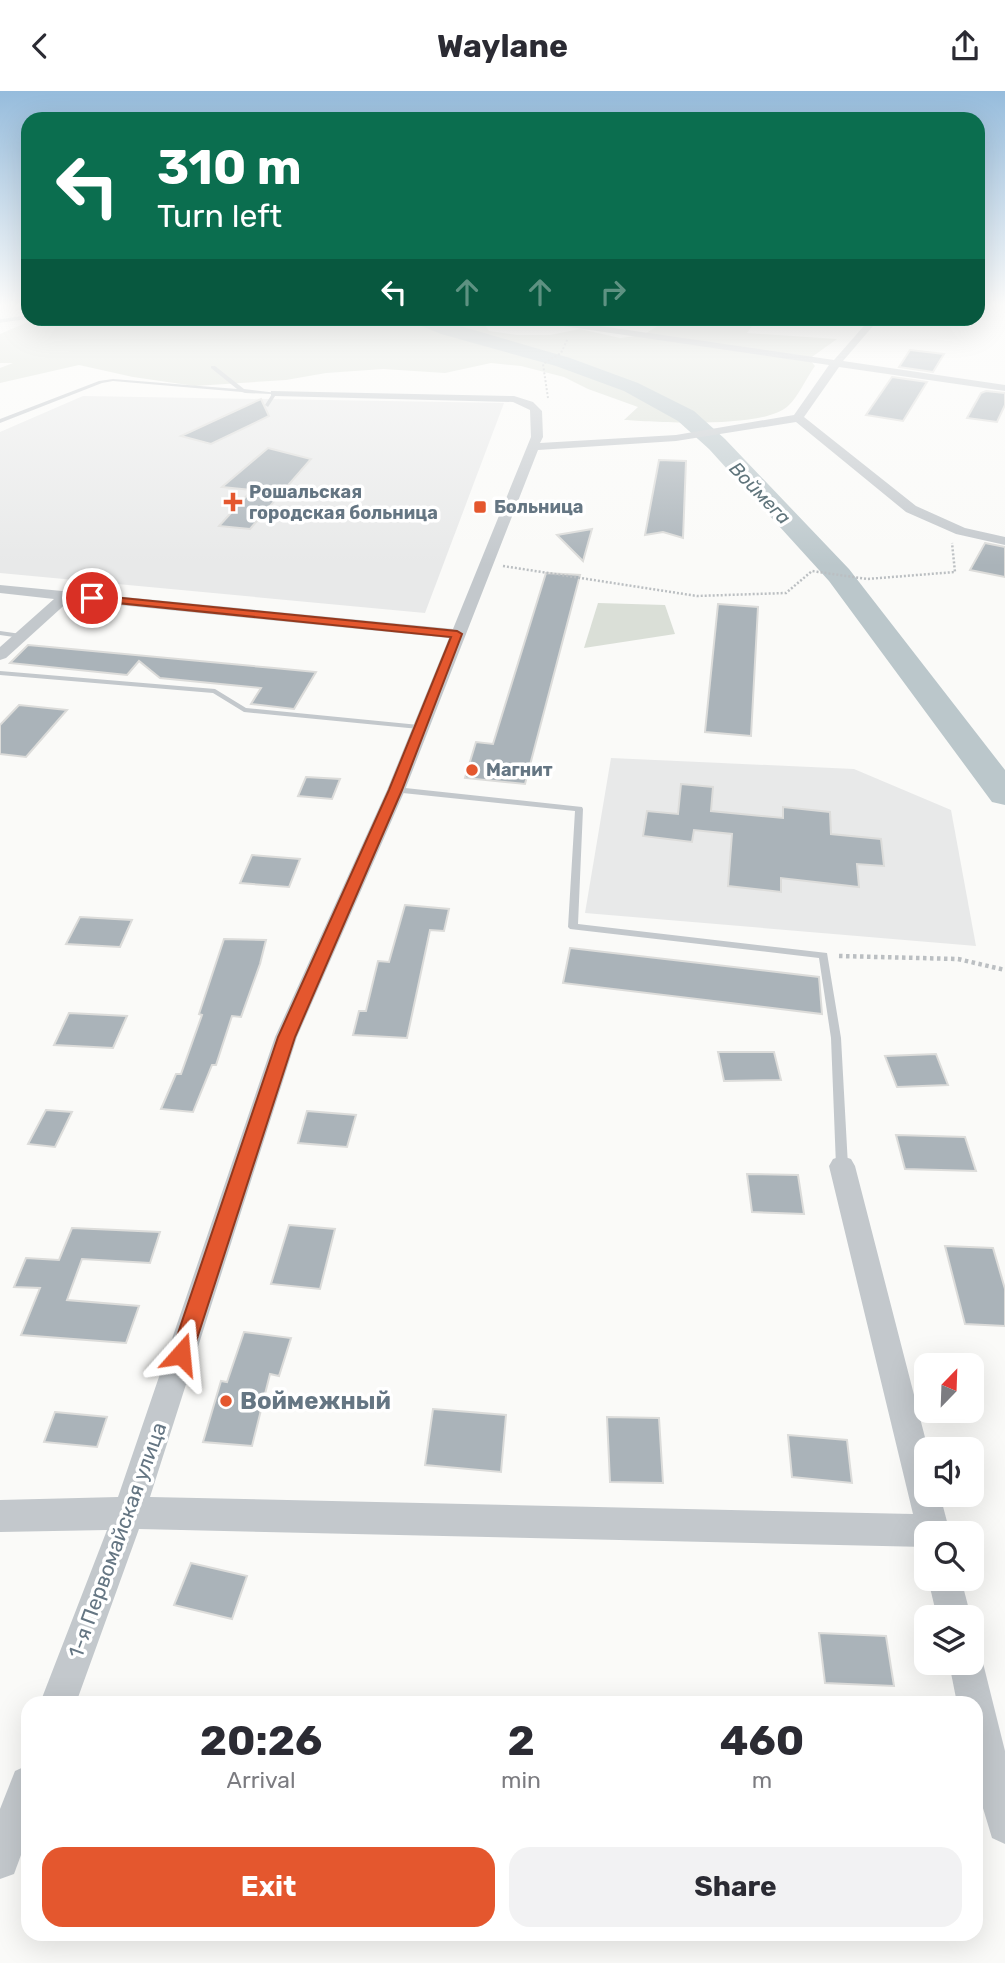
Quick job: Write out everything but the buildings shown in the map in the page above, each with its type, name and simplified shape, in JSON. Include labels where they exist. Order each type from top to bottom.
[{"type":"street","points":[[535,447],[676,438],[798,418],[816,391]]},
{"type":"street","points":[[275,393],[514,398],[533,404],[538,410]]},
{"type":"street","name":"1-я Первомайская улица","points":[[61,1696],[129,1513],[286,1037],[396,790],[514,490],[535,447],[538,410]]},
{"type":"street","points":[[798,418],[911,509],[961,530],[1005,541]]},
{"type":"street","points":[[0,589],[457,634]]},
{"type":"street","points":[[0,655],[66,596]]},
{"type":"street","points":[[842,1166],[931,1521]]},
{"type":"street","points":[[0,1516],[129,1513],[914,1532]]},
{"type":"street","points":[[968,1675],[974,1696]]},
{"type":"street","points":[[983,1734],[1005,1825]]},
{"type":"street","points":[[0,1860],[21,1803]]},
{"type":"lane","points":[[0,421],[77,391]]},
{"type":"lane","points":[[228,391],[275,393]]},
{"type":"lane","points":[[268,405],[275,393]]},
{"type":"lane","points":[[0,633],[21,636]]},
{"type":"lane","points":[[0,673],[215,691],[244,710],[419,727]]},
{"type":"lane","points":[[396,790],[579,809],[573,927],[824,955],[836,1038],[842,1166]]},
{"type":"path","points":[[538,410],[548,400],[547,391]]},
{"type":"path","points":[[485,564],[697,596],[786,593],[812,571],[867,579],[955,572],[951,544],[961,530]]},
{"type":"path","points":[[824,955],[958,959],[1005,970]]},
{"type":"shaded area","points":[[595,391],[799,391],[788,406],[775,413],[735,421],[685,423],[624,420],[638,407]]},
{"type":"shaded area","name":"Рошальская городская больница","points":[[83,396],[504,403],[425,613],[0,573],[0,432]]},
{"type":"shaded area","points":[[598,603],[665,605],[675,634],[584,648]]},
{"type":"shaded area","points":[[611,758],[854,769],[951,810],[976,946],[585,913]]},
{"type":"waterway","name":"Воймега","points":[[639,391],[686,416],[717,444],[839,575],[1005,794]]},
{"type":"place","name":"Рошальская городская больница","points":[[233,502]]},
{"type":"place","name":"Больница","points":[[480,507]]},
{"type":"place","name":"Магнит","points":[[472,770]]},
{"type":"place","name":"Воймежный","points":[[226,1401]]},
{"type":"route","points":[[92,598],[457,634],[396,790],[286,1037],[181,1354]]}]
